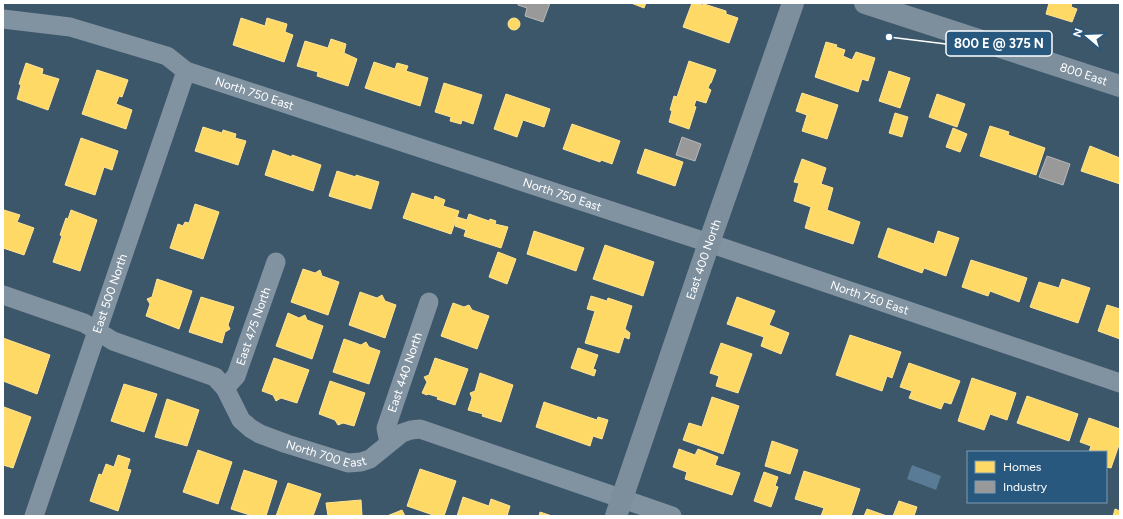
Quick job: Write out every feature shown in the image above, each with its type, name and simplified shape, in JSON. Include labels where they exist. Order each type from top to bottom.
[{"type":"main road","name":"East 400 North","points":[[619,507],[793,3]]},
{"type":"main road","name":"800 East","points":[[865,3],[1120,86]]},
{"type":"street","name":"North 750 East","points":[[3,19],[70,27],[167,56],[186,71],[709,243],[1120,382]]},
{"type":"street","name":"East 500 North","points":[[34,516],[186,71]]},
{"type":"street","name":"East 475 North","points":[[225,388],[236,376],[276,262]]},
{"type":"street","name":"North 700 East","points":[[3,295],[84,322],[113,342],[215,377],[225,388],[241,420],[260,434],[287,444],[348,463],[361,462],[370,459],[402,433],[420,429],[619,507],[672,516]]},
{"type":"street","name":"East 440 North","points":[[389,444],[386,428],[430,302]]},
{"type":"water","points":[[912,465],[941,476],[936,490],[907,479]]},
{"type":"building: Homes","points":[[631,3],[646,3],[644,8]]},
{"type":"building: Homes","points":[[692,3],[704,4],[726,11],[726,14],[738,18],[729,43],[683,27]]},
{"type":"building: Homes","points":[[1049,3],[1072,3],[1071,7],[1077,9],[1072,22],[1046,14]]},
{"type":"building: Homes","points":[[241,18],[265,26],[267,18],[287,24],[285,32],[293,35],[284,62],[233,45]]},
{"type":"building: Homes","points":[[516,18],[519,19],[519,29],[512,30],[509,29],[508,22],[509,19]]},
{"type":"building: Homes","points":[[331,39],[346,44],[344,53],[357,59],[348,86],[317,76],[318,72],[297,66],[305,41],[328,48]]},
{"type":"building: Homes","points":[[826,42],[837,45],[836,47],[845,50],[843,56],[852,60],[856,52],[875,58],[868,81],[862,79],[858,92],[815,77]]},
{"type":"building: Homes","points":[[689,61],[716,70],[708,88],[711,90],[706,103],[696,100],[694,106],[696,107],[689,129],[669,122],[672,111],[670,110],[674,96],[677,97]]},
{"type":"building: Homes","points":[[374,62],[395,69],[397,63],[408,66],[406,71],[428,78],[420,106],[365,88]]},
{"type":"building: Homes","points":[[26,63],[43,69],[42,74],[59,79],[48,110],[17,99],[21,85],[19,84]]},
{"type":"building: Homes","points":[[97,70],[128,80],[122,97],[119,96],[116,104],[132,110],[126,129],[82,114]]},
{"type":"building: Homes","points":[[889,71],[910,78],[900,108],[879,101]]},
{"type":"building: Homes","points":[[444,83],[482,95],[473,124],[462,120],[461,124],[450,121],[451,117],[435,112]]},
{"type":"building: Homes","points":[[802,93],[838,105],[827,139],[802,131],[807,115],[796,111]]},
{"type":"building: Homes","points":[[506,94],[550,109],[544,127],[523,120],[517,137],[494,129]]},
{"type":"building: Homes","points":[[937,94],[965,104],[957,127],[929,117]]},
{"type":"building: Homes","points":[[895,113],[908,117],[902,137],[889,133]]},
{"type":"building: Homes","points":[[572,124],[620,141],[612,164],[601,160],[600,162],[563,149]]},
{"type":"building: Homes","points":[[990,126],[1009,132],[1008,135],[1045,148],[1036,175],[980,156]]},
{"type":"building: Homes","points":[[203,127],[222,133],[223,130],[236,134],[235,138],[246,141],[238,165],[195,151]]},
{"type":"building: Homes","points":[[953,128],[967,134],[960,152],[946,147]]},
{"type":"building: Homes","points":[[81,138],[118,151],[112,170],[104,167],[95,195],[65,185]]},
{"type":"building: Homes","points":[[1090,146],[1120,158],[1120,184],[1081,171]]},
{"type":"building: Homes","points":[[645,149],[683,162],[675,186],[637,173]]},
{"type":"building: Homes","points":[[273,150],[321,165],[313,191],[265,175]]},
{"type":"building: Homes","points":[[802,159],[826,168],[821,184],[833,188],[827,210],[860,222],[853,244],[805,228],[811,207],[794,201],[799,183],[794,182]]},
{"type":"building: Homes","points":[[337,171],[379,182],[371,209],[329,196]]},
{"type":"building: Homes","points":[[412,193],[434,200],[435,196],[445,200],[443,206],[459,211],[451,234],[403,218]]},
{"type":"building: Homes","points":[[195,204],[219,212],[203,259],[170,248],[178,224],[183,226],[185,222],[189,223]]},
{"type":"building: Homes","points":[[4,210],[20,215],[17,222],[34,228],[24,255],[3,248]]},
{"type":"building: Homes","points":[[71,210],[97,220],[80,271],[53,262],[62,236],[60,235],[66,218],[68,219]]},
{"type":"building: Homes","points":[[469,214],[489,221],[490,219],[496,221],[495,224],[508,227],[501,248],[464,236],[466,230],[455,226],[457,217],[467,220]]},
{"type":"building: Homes","points":[[888,228],[934,244],[938,231],[959,238],[946,276],[924,268],[922,273],[878,257]]},
{"type":"building: Homes","points":[[534,231],[584,248],[576,271],[527,254]]},
{"type":"building: Homes","points":[[605,245],[654,262],[643,296],[593,279]]},
{"type":"building: Homes","points":[[498,252],[516,259],[507,284],[489,277]]},
{"type":"building: Homes","points":[[971,260],[1027,278],[1019,302],[990,291],[988,296],[962,287]]},
{"type":"building: Homes","points":[[303,269],[315,273],[320,270],[322,276],[339,282],[328,315],[291,302]]},
{"type":"building: Homes","points":[[157,279],[192,291],[179,329],[146,316],[150,304],[147,299],[152,297]]},
{"type":"building: Homes","points":[[1062,279],[1090,288],[1078,323],[1030,307],[1039,282],[1059,288]]},
{"type":"building: Homes","points":[[360,292],[377,298],[382,295],[385,301],[396,305],[385,338],[349,325]]},
{"type":"building: Homes","points":[[591,296],[607,301],[608,298],[632,306],[625,329],[630,333],[629,339],[624,337],[619,353],[585,343],[595,311],[587,309]]},
{"type":"building: Homes","points":[[201,297],[234,307],[228,325],[230,329],[225,332],[222,343],[189,332]]},
{"type":"building: Homes","points":[[737,297],[775,311],[769,325],[789,333],[781,354],[761,346],[764,337],[727,324]]},
{"type":"building: Homes","points":[[453,303],[464,307],[469,305],[472,310],[489,316],[477,349],[441,336]]},
{"type":"building: Homes","points":[[1107,305],[1120,309],[1120,339],[1098,331]]},
{"type":"building: Homes","points":[[288,313],[299,318],[305,315],[307,320],[323,326],[312,359],[276,346]]},
{"type":"building: Homes","points":[[850,335],[901,352],[892,378],[887,376],[882,391],[836,375]]},
{"type":"building: Homes","points":[[3,338],[50,355],[37,394],[3,381]]},
{"type":"building: Homes","points":[[344,339],[361,345],[366,342],[369,347],[380,351],[369,384],[333,372]]},
{"type":"building: Homes","points":[[721,343],[752,354],[738,393],[716,386],[719,376],[710,373]]},
{"type":"building: Homes","points":[[578,348],[598,355],[593,369],[596,370],[594,376],[571,368]]},
{"type":"building: Homes","points":[[274,358],[309,370],[297,403],[281,398],[276,401],[273,395],[262,391]]},
{"type":"building: Homes","points":[[435,358],[468,369],[455,405],[437,399],[438,397],[422,393],[427,382],[424,377],[429,375]]},
{"type":"building: Homes","points":[[909,363],[960,381],[951,404],[944,402],[941,409],[909,398],[912,391],[900,387]]},
{"type":"building: Homes","points":[[480,373],[513,385],[501,422],[482,416],[483,414],[468,410],[472,398],[470,393],[475,391]]},
{"type":"building: Homes","points":[[972,378],[1016,393],[1007,420],[990,414],[984,430],[958,421]]},
{"type":"building: Homes","points":[[330,381],[365,393],[354,426],[343,423],[338,425],[335,420],[319,414]]},
{"type":"building: Homes","points":[[124,384],[157,394],[144,432],[111,421]]},
{"type":"building: Homes","points":[[1027,396],[1078,414],[1069,441],[1017,423]]},
{"type":"building: Homes","points":[[712,397],[739,406],[723,454],[683,440],[689,423],[702,427]]},
{"type":"building: Homes","points":[[167,399],[199,410],[187,446],[155,437]]},
{"type":"building: Homes","points":[[544,402],[597,420],[598,417],[608,420],[602,439],[593,436],[590,446],[536,427]]},
{"type":"building: Homes","points":[[4,407],[31,417],[13,468],[3,465]]},
{"type":"building: Homes","points":[[1089,418],[1120,429],[1120,442],[1111,468],[1107,467],[1107,451],[1089,451],[1091,446],[1080,442]]},
{"type":"building: Homes","points":[[772,441],[798,450],[790,474],[765,466]]},
{"type":"building: Homes","points":[[679,449],[695,455],[698,449],[718,457],[715,465],[740,473],[732,495],[685,479],[687,472],[673,467]]},
{"type":"building: Homes","points":[[198,450],[232,462],[218,504],[183,492]]},
{"type":"building: Homes","points":[[118,455],[130,459],[127,469],[131,470],[118,511],[90,501],[99,474],[102,475],[106,464],[114,467]]},
{"type":"building: Homes","points":[[420,469],[456,481],[444,516],[436,516],[407,506]]},
{"type":"building: Homes","points":[[244,470],[277,481],[266,516],[253,516],[231,509]]},
{"type":"building: Homes","points":[[804,471],[860,489],[851,516],[821,516],[824,508],[795,499]]},
{"type":"building: Homes","points":[[764,472],[778,477],[775,486],[778,487],[771,507],[754,501]]},
{"type":"building: Homes","points":[[288,483],[321,494],[313,516],[276,516]]},
{"type":"building: Homes","points":[[463,497],[489,506],[491,499],[510,506],[507,516],[457,516]]},
{"type":"building: Homes","points":[[361,500],[362,516],[328,516],[326,503]]},
{"type":"building: Homes","points":[[899,501],[917,507],[914,516],[893,516]]},
{"type":"building: Homes","points":[[867,509],[887,516],[864,516]]},
{"type":"building: Homes","points":[[1115,509],[1120,511],[1120,516],[1113,516]]},
{"type":"building: Homes","points":[[402,510],[405,516],[387,516]]},
{"type":"building: Homes","points":[[540,512],[552,516],[539,516]]},
{"type":"building: Industry","points":[[518,3],[550,3],[543,22],[525,16],[527,8],[518,5]]},
{"type":"building: Industry","points":[[682,137],[701,144],[695,161],[676,155]]},
{"type":"building: Industry","points":[[1047,156],[1070,164],[1063,185],[1039,177]]},
{"type":"place","name":"800 E @ 375 N","points":[[889,37]]}]
